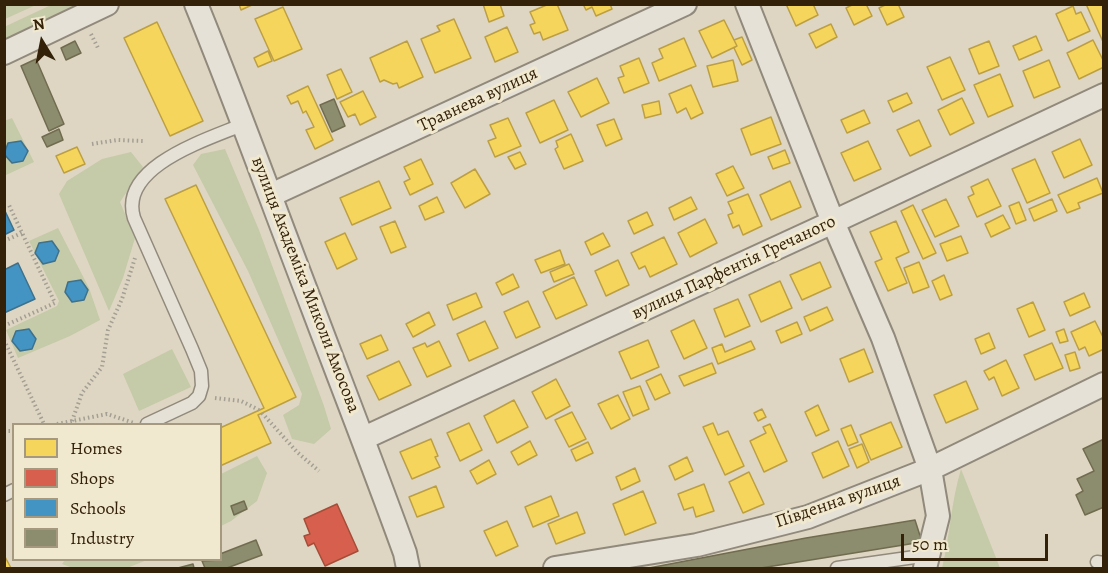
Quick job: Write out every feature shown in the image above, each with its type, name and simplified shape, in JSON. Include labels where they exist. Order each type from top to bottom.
[{"type":"street","points":[[4,53],[108,4]]},
{"type":"street","name":"вулиця Академіка Миколи Амосова","points":[[196,4],[272,195],[311,305],[364,438],[405,553],[408,568]]},
{"type":"street","name":"Травнева вулиця","points":[[272,195],[684,4]]},
{"type":"street","points":[[747,4],[883,338],[930,469],[938,516],[927,562]]},
{"type":"street","name":"вулиця Парфентія Гречаного","points":[[364,438],[1104,95]]},
{"type":"street","name":"Південна вулиця","points":[[555,568],[697,545],[808,517],[930,469],[1104,384]]},
{"type":"lane","points":[[149,423],[192,403],[199,396],[202,386],[201,371],[131,208],[132,195],[142,180],[159,163],[244,124]]},
{"type":"lane","points":[[837,568],[927,562]]},
{"type":"path","points":[[87,27],[99,50]]},
{"type":"path","points":[[92,144],[117,140],[143,141]]},
{"type":"path","points":[[4,326],[55,303],[8,203]]},
{"type":"path","points":[[4,242],[22,232]]},
{"type":"path","points":[[72,421],[82,393],[102,367],[108,330],[122,299],[142,235]]},
{"type":"path","points":[[4,340],[44,423]]},
{"type":"path","points":[[199,396],[241,401],[261,411],[297,452],[319,471]]},
{"type":"path","points":[[62,423],[107,414],[135,423]]},
{"type":"green space","points":[[5,4],[36,4],[36,5],[5,19]]},
{"type":"green space","points":[[51,5],[88,5],[5,44],[4,27]]},
{"type":"green space","points":[[12,118],[34,162],[6,175],[4,173],[4,121]]},
{"type":"green space","points":[[225,149],[259,230],[331,429],[314,444],[292,439],[283,415],[299,405],[302,394],[248,271],[193,165],[201,154]]},
{"type":"green space","points":[[131,152],[143,167],[120,202],[135,238],[123,278],[109,311],[59,194],[67,181],[102,159]]},
{"type":"green space","points":[[58,228],[89,288],[100,320],[70,336],[18,358],[6,330],[57,306],[59,301],[29,241]]},
{"type":"green space","points":[[172,349],[191,387],[139,411],[123,374]]},
{"type":"green space","points":[[257,456],[267,473],[257,501],[222,526],[222,474]]},
{"type":"green space","points":[[961,469],[1000,568],[942,568]]},
{"type":"green space","points":[[64,561],[144,561],[127,568],[73,568],[62,564]]},
{"type":"building: Homes","points":[[239,4],[254,4],[241,10]]},
{"type":"building: Homes","points":[[483,4],[500,4],[504,16],[489,22]]},
{"type":"building: Homes","points":[[549,4],[557,4],[568,30],[543,40],[540,32],[534,34],[530,25],[535,23],[530,12]]},
{"type":"building: Homes","points":[[583,4],[610,4],[612,9],[596,16],[592,7],[586,10]]},
{"type":"building: Homes","points":[[786,4],[813,4],[818,15],[796,26]]},
{"type":"building: Homes","points":[[854,4],[866,4],[872,16],[854,25],[846,8]]},
{"type":"building: Homes","points":[[887,4],[898,4],[904,17],[887,25],[879,8]]},
{"type":"building: Homes","points":[[1086,4],[1104,4],[1104,44]]},
{"type":"building: Homes","points":[[1073,6],[1076,14],[1081,12],[1090,31],[1068,41],[1056,14]]},
{"type":"building: Homes","points":[[283,7],[302,49],[274,61],[255,19]]},
{"type":"building: Homes","points":[[454,19],[471,58],[435,73],[421,39],[440,31],[437,26]]},
{"type":"building: Homes","points":[[724,20],[737,46],[712,58],[699,31]]},
{"type":"building: Homes","points":[[157,22],[203,121],[170,136],[124,38]]},
{"type":"building: Homes","points":[[831,24],[837,37],[816,48],[809,34]]},
{"type":"building: Homes","points":[[507,27],[518,52],[495,62],[485,37]]},
{"type":"building: Homes","points":[[1036,36],[1042,50],[1019,60],[1013,46]]},
{"type":"building: Homes","points":[[742,37],[752,60],[742,65],[734,48],[737,46],[734,40]]},
{"type":"building: Homes","points":[[684,38],[696,66],[659,81],[652,63],[663,58],[659,49]]},
{"type":"building: Homes","points":[[1093,40],[1104,62],[1104,67],[1079,79],[1067,53]]},
{"type":"building: Homes","points":[[407,41],[423,77],[399,88],[397,83],[393,84],[384,80],[380,82],[370,58]]},
{"type":"building: Homes","points":[[989,41],[999,66],[979,74],[969,49]]},
{"type":"building: Homes","points":[[268,51],[272,61],[258,67],[254,58]]},
{"type":"building: Homes","points":[[950,57],[965,90],[942,100],[927,67]]},
{"type":"building: Homes","points":[[639,58],[649,83],[624,93],[618,78],[624,76],[620,66]]},
{"type":"building: Homes","points":[[733,60],[738,81],[713,87],[707,66]]},
{"type":"building: Homes","points":[[1049,60],[1060,87],[1034,98],[1023,71]]},
{"type":"building: Homes","points":[[341,69],[352,92],[337,99],[327,75]]},
{"type":"building: Homes","points":[[1000,74],[1013,106],[988,117],[974,85]]},
{"type":"building: Homes","points":[[597,78],[609,103],[581,117],[568,92]]},
{"type":"building: Homes","points":[[691,85],[703,113],[691,119],[686,108],[677,113],[669,94]]},
{"type":"building: Homes","points":[[308,86],[333,140],[315,149],[306,130],[314,127],[306,111],[303,113],[298,101],[291,104],[287,96]]},
{"type":"building: Homes","points":[[363,91],[376,117],[360,125],[355,114],[348,117],[340,102]]},
{"type":"building: Homes","points":[[907,93],[912,103],[893,112],[888,101]]},
{"type":"building: Homes","points":[[962,98],[974,123],[950,135],[938,110]]},
{"type":"building: Homes","points":[[554,100],[568,130],[540,143],[526,113]]},
{"type":"building: Homes","points":[[659,101],[661,114],[645,118],[642,105]]},
{"type":"building: Homes","points":[[864,110],[870,123],[847,133],[841,120]]},
{"type":"building: Homes","points":[[771,117],[781,144],[751,155],[741,129]]},
{"type":"building: Homes","points":[[508,118],[521,146],[495,157],[488,141],[496,138],[490,125]]},
{"type":"building: Homes","points":[[614,119],[622,139],[606,146],[597,125]]},
{"type":"building: Homes","points":[[919,120],[931,146],[910,156],[897,130]]},
{"type":"building: Homes","points":[[571,134],[583,161],[564,169],[555,149],[558,147],[556,141]]},
{"type":"building: Homes","points":[[1080,139],[1092,165],[1064,178],[1052,152]]},
{"type":"building: Homes","points":[[868,141],[881,169],[854,181],[841,153]]},
{"type":"building: Homes","points":[[77,147],[85,164],[64,173],[56,156]]},
{"type":"building: Homes","points":[[785,150],[790,163],[773,169],[768,157]]},
{"type":"building: Homes","points":[[520,152],[526,164],[515,169],[508,157]]},
{"type":"building: Homes","points":[[421,159],[433,184],[410,195],[404,182],[410,179],[404,167]]},
{"type":"building: Homes","points":[[1035,159],[1050,193],[1027,203],[1012,169]]},
{"type":"building: Homes","points":[[733,166],[744,188],[727,196],[716,174]]},
{"type":"building: Homes","points":[[475,169],[490,194],[465,208],[451,183]]},
{"type":"building: Homes","points":[[1097,178],[1103,193],[1078,203],[1080,208],[1067,213],[1058,195]]},
{"type":"building: Homes","points":[[988,179],[1001,206],[977,217],[968,197],[974,194],[971,187]]},
{"type":"building: Homes","points":[[379,181],[391,208],[352,225],[340,198]]},
{"type":"building: Homes","points":[[790,181],[801,207],[771,220],[760,195]]},
{"type":"building: Homes","points":[[196,185],[296,397],[258,415],[271,443],[222,465],[222,427],[264,408],[165,199]]},
{"type":"building: Homes","points":[[748,194],[762,226],[743,235],[739,225],[733,228],[728,215],[733,213],[728,202]]},
{"type":"building: Homes","points":[[437,197],[444,212],[425,220],[419,206]]},
{"type":"building: Homes","points":[[691,197],[697,209],[674,220],[669,208]]},
{"type":"building: Homes","points":[[946,199],[959,226],[935,237],[922,210]]},
{"type":"building: Homes","points":[[1052,199],[1057,211],[1034,221],[1029,209]]},
{"type":"building: Homes","points":[[1019,202],[1026,220],[1016,224],[1009,206]]},
{"type":"building: Homes","points":[[913,205],[936,253],[923,259],[901,211]]},
{"type":"building: Homes","points":[[647,212],[653,225],[634,234],[628,221]]},
{"type":"building: Homes","points":[[1003,215],[1010,228],[991,237],[985,224]]},
{"type":"building: Homes","points":[[705,219],[717,243],[690,257],[678,233]]},
{"type":"building: Homes","points":[[395,221],[406,247],[391,253],[380,227]]},
{"type":"building: Homes","points":[[896,221],[909,252],[896,258],[907,283],[888,291],[875,262],[882,259],[870,232]]},
{"type":"building: Homes","points":[[345,233],[357,259],[337,269],[325,242]]},
{"type":"building: Homes","points":[[603,233],[610,246],[591,255],[585,242]]},
{"type":"building: Homes","points":[[961,236],[968,253],[947,261],[940,244]]},
{"type":"building: Homes","points":[[664,237],[677,264],[650,277],[645,266],[639,269],[631,253]]},
{"type":"building: Homes","points":[[560,250],[565,264],[541,273],[535,260]]},
{"type":"building: Homes","points":[[618,260],[629,285],[606,296],[595,271]]},
{"type":"building: Homes","points":[[820,262],[831,287],[802,300],[790,275]]},
{"type":"building: Homes","points":[[919,262],[929,287],[913,293],[904,268]]},
{"type":"building: Homes","points":[[569,264],[574,274],[554,282],[550,272]]},
{"type":"building: Homes","points":[[513,274],[519,287],[502,295],[496,283]]},
{"type":"building: Homes","points":[[944,275],[952,295],[940,300],[932,281]]},
{"type":"building: Homes","points":[[574,277],[587,305],[556,319],[543,292]]},
{"type":"building: Homes","points":[[780,281],[792,308],[761,322],[749,295]]},
{"type":"building: Homes","points":[[476,293],[482,307],[453,320],[447,305]]},
{"type":"building: Homes","points":[[1084,293],[1090,307],[1070,316],[1064,302]]},
{"type":"building: Homes","points":[[738,299],[750,326],[725,337],[714,309]]},
{"type":"building: Homes","points":[[528,301],[540,327],[516,338],[504,312]]},
{"type":"building: Homes","points":[[1033,302],[1045,330],[1029,337],[1017,309]]},
{"type":"building: Homes","points":[[827,307],[833,320],[810,331],[804,317]]},
{"type":"building: Homes","points":[[429,312],[435,325],[413,337],[406,324]]},
{"type":"building: Homes","points":[[694,320],[707,348],[684,359],[671,331]]},
{"type":"building: Homes","points":[[485,321],[498,348],[469,361],[457,334]]},
{"type":"building: Homes","points":[[1095,321],[1104,339],[1104,349],[1089,356],[1085,347],[1079,350],[1071,332]]},
{"type":"building: Homes","points":[[797,322],[802,334],[781,343],[776,331]]},
{"type":"building: Homes","points":[[1064,329],[1068,341],[1060,343],[1056,332]]},
{"type":"building: Homes","points":[[989,333],[995,348],[981,354],[975,339]]},
{"type":"building: Homes","points":[[381,335],[388,350],[367,359],[360,344]]},
{"type":"building: Homes","points":[[648,340],[659,367],[631,379],[619,352]]},
{"type":"building: Homes","points":[[439,341],[451,366],[427,377],[413,348],[425,343],[427,347]]},
{"type":"building: Homes","points":[[751,341],[755,349],[718,364],[712,348],[722,344],[725,352]]},
{"type":"building: Homes","points":[[1052,343],[1063,368],[1035,380],[1024,355]]},
{"type":"building: Homes","points":[[864,349],[873,372],[849,382],[840,359]]},
{"type":"building: Homes","points":[[1075,352],[1080,368],[1070,371],[1065,355]]},
{"type":"building: Homes","points":[[1006,360],[1019,388],[1002,396],[994,377],[989,380],[984,371]]},
{"type":"building: Homes","points":[[399,361],[411,385],[379,400],[367,376]]},
{"type":"building: Homes","points":[[712,363],[716,373],[684,386],[679,376]]},
{"type":"building: Homes","points":[[661,374],[670,393],[655,400],[646,381]]},
{"type":"building: Homes","points":[[556,379],[570,406],[546,419],[532,392]]},
{"type":"building: Homes","points":[[966,381],[978,409],[946,423],[934,395]]},
{"type":"building: Homes","points":[[640,386],[649,409],[633,416],[623,392]]},
{"type":"building: Homes","points":[[618,395],[630,419],[611,429],[598,404]]},
{"type":"building: Homes","points":[[514,400],[528,427],[497,443],[484,416]]},
{"type":"building: Homes","points":[[818,405],[829,430],[816,436],[805,412]]},
{"type":"building: Homes","points":[[762,409],[766,417],[758,421],[754,413]]},
{"type":"building: Homes","points":[[572,412],[586,439],[569,447],[555,420]]},
{"type":"building: Homes","points":[[891,422],[902,447],[871,460],[860,435]]},
{"type":"building: Homes","points":[[469,423],[482,450],[460,461],[447,433]]},
{"type":"building: Homes","points":[[713,423],[718,435],[728,431],[744,466],[725,475],[703,427]]},
{"type":"building: Homes","points":[[770,424],[787,461],[764,472],[750,441],[766,433],[763,427]]},
{"type":"building: Homes","points":[[851,425],[858,442],[848,446],[841,429]]},
{"type":"building: Homes","points":[[431,439],[440,467],[412,479],[400,452]]},
{"type":"building: Homes","points":[[530,441],[537,455],[518,465],[511,452]]},
{"type":"building: Homes","points":[[838,441],[849,466],[823,478],[812,453]]},
{"type":"building: Homes","points":[[588,442],[593,453],[576,461],[571,450]]},
{"type":"building: Homes","points":[[862,444],[869,462],[857,468],[849,449]]},
{"type":"building: Homes","points":[[687,457],[693,471],[675,480],[669,466]]},
{"type":"building: Homes","points":[[489,460],[496,474],[477,484],[470,471]]},
{"type":"building: Homes","points":[[635,468],[640,481],[621,490],[616,477]]},
{"type":"building: Homes","points":[[749,472],[764,504],[743,513],[729,482]]},
{"type":"building: Homes","points":[[704,484],[714,511],[696,517],[693,507],[684,510],[678,494]]},
{"type":"building: Homes","points":[[436,486],[444,507],[417,517],[409,497]]},
{"type":"building: Homes","points":[[643,491],[656,523],[625,535],[613,504]]},
{"type":"building: Homes","points":[[551,496],[559,516],[533,527],[525,507]]},
{"type":"building: Homes","points":[[577,512],[585,533],[556,544],[548,524]]},
{"type":"building: Homes","points":[[507,521],[518,546],[496,556],[484,531]]},
{"type":"building: Homes","points":[[4,555],[11,568],[4,568]]},
{"type":"building: Shops","points":[[337,504],[358,551],[325,566],[314,543],[308,546],[304,536],[310,534],[304,519]]},
{"type":"building: Schools","points":[[21,141],[28,151],[23,161],[12,163],[4,154],[8,143]]},
{"type":"building: Schools","points":[[4,211],[14,230],[4,235]]},
{"type":"building: Schools","points":[[52,241],[59,251],[55,261],[43,264],[35,253],[39,243]]},
{"type":"building: Schools","points":[[18,263],[35,299],[4,313],[4,270]]},
{"type":"building: Schools","points":[[81,280],[88,290],[84,300],[72,302],[65,292],[68,282]]},
{"type":"building: Schools","points":[[29,329],[36,339],[32,349],[20,351],[12,341],[16,331]]},
{"type":"building: Industry","points":[[75,41],[81,53],[66,60],[61,48]]},
{"type":"building: Industry","points":[[36,59],[64,124],[49,131],[21,66]]},
{"type":"building: Industry","points":[[334,99],[345,126],[332,132],[320,105]]},
{"type":"building: Industry","points":[[59,129],[63,140],[47,147],[42,137]]},
{"type":"building: Industry","points":[[1104,439],[1104,507],[1085,515],[1076,495],[1083,491],[1077,479],[1094,471],[1083,449]]},
{"type":"building: Industry","points":[[244,501],[247,509],[234,515],[231,506]]},
{"type":"building: Industry","points":[[915,520],[922,542],[761,568],[649,568],[806,538]]},
{"type":"building: Industry","points":[[256,540],[262,555],[227,568],[205,568],[202,561],[222,561],[222,553]]},
{"type":"building: Industry","points":[[193,564],[194,568],[178,568]]}]
